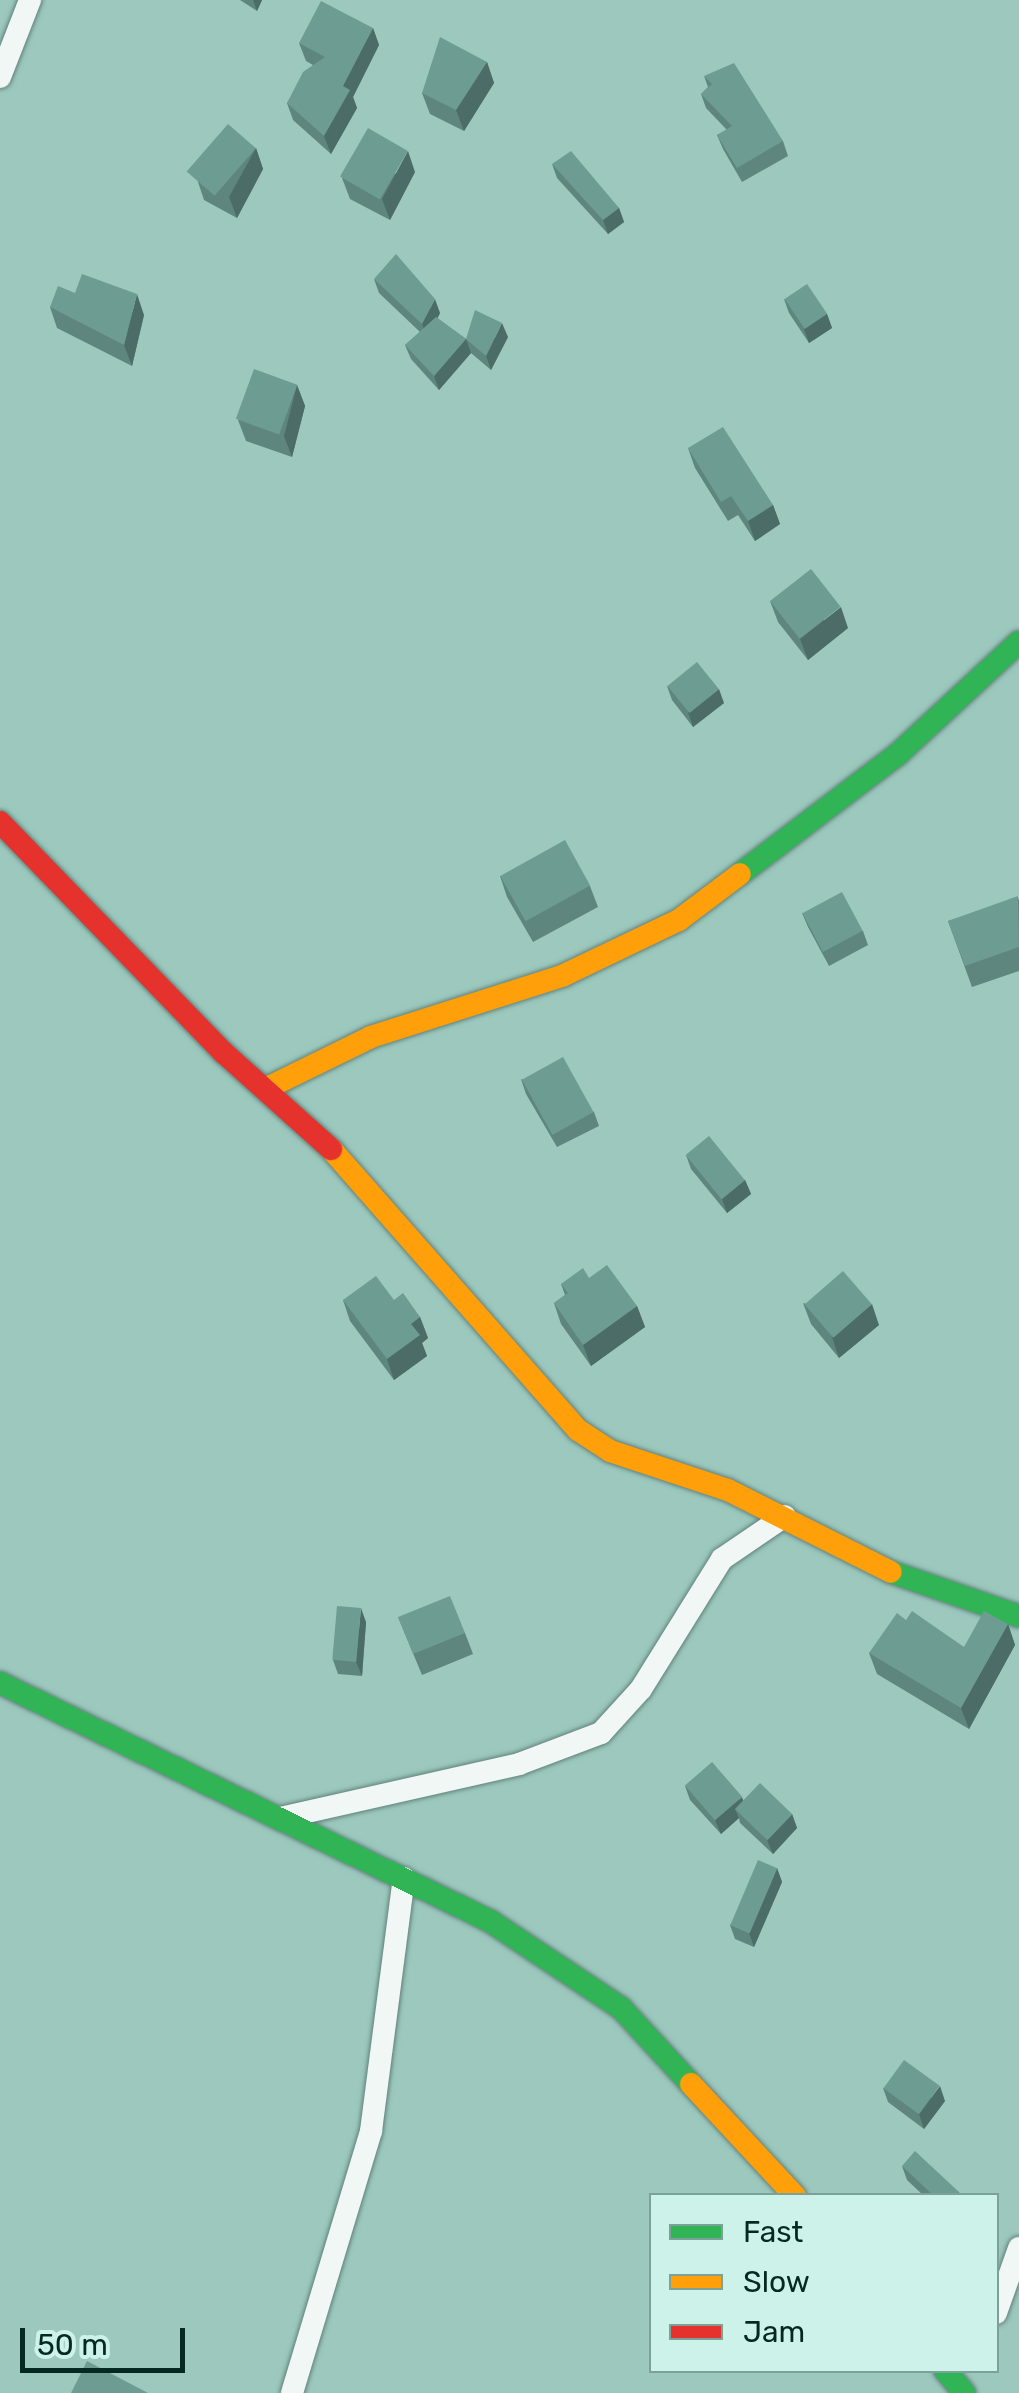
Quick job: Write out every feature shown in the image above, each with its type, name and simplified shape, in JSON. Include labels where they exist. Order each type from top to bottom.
[{"type":"street","points":[[0,77],[30,0]]},
{"type":"street","points":[[265,1088],[384,1032],[562,976],[679,920],[897,755],[1019,642]]},
{"type":"street","points":[[0,822],[265,1088],[319,1135],[578,1430],[610,1451],[785,1516],[921,1586],[1019,1616]]},
{"type":"street","points":[[280,1818],[519,1764],[601,1733],[642,1689],[722,1559],[785,1516]]},
{"type":"street","points":[[0,1683],[490,1921],[621,2008],[792,2193]]},
{"type":"street","points":[[292,2393],[371,2131],[404,1878]]},
{"type":"street","points":[[999,2305],[1019,2248]]},
{"type":"street","points":[[947,2373],[964,2393]]},
{"type":"building","points":[[321,1],[373,28],[343,86],[350,90],[324,136],[287,103],[303,72],[325,57],[299,43]]},
{"type":"building","points":[[440,37],[487,62],[456,110],[422,93]]},
{"type":"building","points":[[734,63],[783,141],[737,168],[717,135],[732,126],[701,94],[712,84],[704,76]]},
{"type":"building","points":[[228,124],[256,148],[215,196],[187,172]]},
{"type":"building","points":[[368,128],[408,151],[380,199],[340,176]]},
{"type":"building","points":[[571,151],[619,208],[603,220],[552,164]]},
{"type":"building","points":[[396,254],[435,299],[422,324],[374,279]]},
{"type":"building","points":[[82,274],[137,294],[124,345],[50,307],[58,286],[75,293]]},
{"type":"building","points":[[807,284],[827,314],[805,329],[785,299]]},
{"type":"building","points":[[475,310],[502,323],[486,356],[466,339]]},
{"type":"building","points":[[436,317],[466,339],[434,376],[405,345]]},
{"type":"building","points":[[254,369],[297,385],[279,435],[236,419]]},
{"type":"building","points":[[723,427],[773,505],[748,521],[731,496],[721,502],[688,448]]},
{"type":"building","points":[[811,569],[841,607],[800,639],[770,601]]},
{"type":"building","points":[[697,662],[719,689],[689,713],[667,686]]},
{"type":"building","points":[[565,840],[590,885],[525,921],[500,876]]},
{"type":"building","points":[[842,892],[863,931],[823,952],[802,913]]},
{"type":"building","points":[[1018,896],[1019,947],[965,966],[948,921]]},
{"type":"building","points":[[563,1057],[594,1112],[552,1135],[522,1080]]},
{"type":"building","points":[[709,1136],[745,1180],[722,1199],[686,1155]]},
{"type":"building","points":[[607,1265],[637,1306],[583,1345],[554,1303],[568,1293],[561,1284],[583,1268],[589,1278]]},
{"type":"building","points":[[843,1271],[872,1304],[833,1338],[805,1304]]},
{"type":"building","points":[[376,1276],[394,1300],[403,1293],[420,1317],[411,1324],[420,1335],[387,1359],[343,1300]]},
{"type":"building","points":[[450,1596],[465,1633],[413,1654],[398,1617]]},
{"type":"building","points":[[337,1606],[361,1608],[356,1662],[332,1660]]},
{"type":"building","points":[[912,1611],[964,1647],[984,1611],[1008,1624],[961,1708],[869,1653],[897,1613],[906,1620]]},
{"type":"building","points":[[712,1762],[742,1797],[715,1820],[685,1786]]},
{"type":"building","points":[[760,1783],[792,1814],[767,1840],[735,1809]]},
{"type":"building","points":[[758,1860],[777,1868],[750,1934],[730,1925]]},
{"type":"building","points":[[904,2060],[940,2086],[919,2114],[883,2088]]},
{"type":"building","points":[[915,2151],[959,2192],[931,2193],[902,2166]]},
{"type":"building","points":[[87,2361],[148,2393],[71,2393]]},
{"type":"traffic: fast","points":[[740,874],[897,755],[1019,642]]},
{"type":"traffic: fast","points":[[891,1572],[1019,1616]]},
{"type":"traffic: fast","points":[[0,1683],[490,1921],[621,2008],[691,2084]]},
{"type":"traffic: fast","points":[[947,2373],[964,2393]]},
{"type":"traffic: slow","points":[[265,1089],[371,1037],[562,976],[679,920],[740,874]]},
{"type":"traffic: slow","points":[[331,1149],[578,1430],[610,1451],[728,1490],[891,1572]]},
{"type":"traffic: slow","points":[[691,2084],[792,2193]]},
{"type":"traffic: jam","points":[[0,822],[224,1053],[331,1149]]}]
